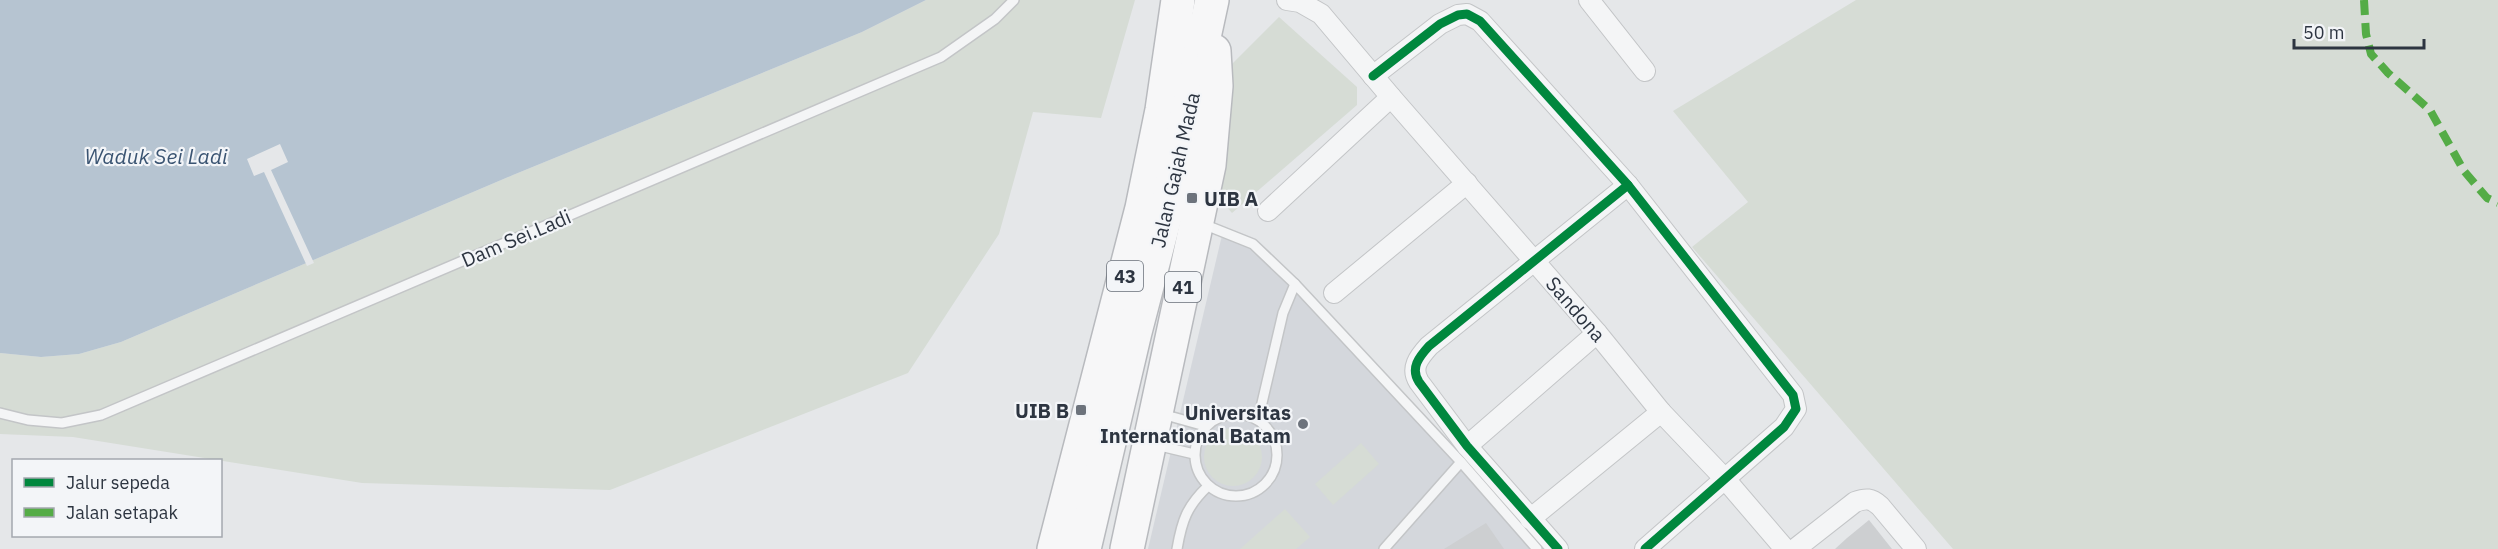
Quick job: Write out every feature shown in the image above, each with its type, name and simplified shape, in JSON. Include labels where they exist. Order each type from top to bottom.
[{"type":"highway","name":"Jalan Gajah Mada","points":[[1054,549],[1142,208],[1162,110],[1178,0]]},
{"type":"highway","name":"Jalan Gajah Mada","points":[[1084,549],[1135,332],[1167,209],[1210,11]]},
{"type":"highway","name":"41","points":[[1127,549],[1209,165],[1216,87],[1210,11]]},
{"type":"street","points":[[1589,0],[1645,71]]},
{"type":"street","name":"Sandona","points":[[1297,1],[1321,14],[1597,333],[1661,412],[1725,479],[1785,549]]},
{"type":"street","points":[[1373,76],[1440,24],[1458,15],[1467,14],[1480,21],[1628,185],[1796,403],[1792,418],[1784,427],[1645,549]]},
{"type":"street","points":[[1268,211],[1391,97]]},
{"type":"street","points":[[1334,293],[1467,183]]},
{"type":"street","points":[[1558,549],[1464,454],[1415,376],[1417,362],[1429,346],[1628,185]]},
{"type":"street","points":[[1464,454],[1597,333]]},
{"type":"street","points":[[1530,519],[1661,412]]},
{"type":"street","points":[[1795,549],[1855,502],[1865,498],[1873,500],[1880,506],[1916,549]]},
{"type":"lane","name":"Dam Sei.Ladi","points":[[0,413],[28,420],[62,423],[101,415],[941,57],[995,19],[1014,0]]},
{"type":"lane","points":[[1197,222],[1252,244],[1294,284],[1464,454],[1537,549]]},
{"type":"lane","points":[[1258,420],[1283,312],[1294,284]]},
{"type":"lane","points":[[1231,414],[1245,415],[1258,420],[1268,429],[1276,448],[1275,468],[1269,480],[1252,492],[1233,496],[1220,493],[1208,486],[1201,477],[1194,454],[1197,440],[1206,426],[1217,418],[1231,414]]},
{"type":"lane","points":[[1154,428],[1206,426]]},
{"type":"lane","points":[[1154,428],[1194,454]]},
{"type":"lane","points":[[1384,549],[1464,454]]},
{"type":"lane","points":[[1177,549],[1181,524],[1192,501],[1208,486]]},
{"type":"shaded area","points":[[926,0],[1135,0],[1101,118],[1033,112],[999,234],[908,373],[610,490],[362,483],[73,437],[0,434],[0,353],[41,357],[79,354],[121,342],[513,175],[862,32]]},
{"type":"shaded area","points":[[1856,0],[2498,0],[2498,549],[1953,549],[1692,247],[1748,202],[1673,111]]},
{"type":"shaded area","points":[[1279,17],[1357,87],[1357,105],[1232,213],[1211,189],[1227,69]]},
{"type":"shaded area","name":"Universitas International Batam","points":[[1223,231],[1245,236],[1261,244],[1542,549],[1148,549]]},
{"type":"shaded area","points":[[1227,428],[1239,428],[1254,436],[1262,451],[1262,463],[1254,478],[1239,486],[1227,486],[1212,478],[1204,463],[1204,451],[1212,436]]},
{"type":"shaded area","points":[[1361,443],[1379,464],[1333,505],[1315,484]]},
{"type":"shaded area","points":[[1285,509],[1310,537],[1296,549],[1240,549]]},
{"type":"water","name":"Waduk Sei Ladi","points":[[0,0],[926,0],[862,32],[513,175],[121,342],[79,354],[41,357],[0,353]]},
{"type":"pier","points":[[280,144],[288,162],[271,170],[314,263],[307,266],[264,172],[254,176],[247,159]]},
{"type":"building","points":[[1869,520],[1892,549],[1835,549],[1847,538]]},
{"type":"building","points":[[1486,523],[1504,549],[1444,549]]},
{"type":"marked path","points":[[2364,0],[2366,34],[2371,54],[2388,73],[2430,110],[2464,171],[2487,198],[2498,203]]},
{"type":"cycle path","points":[[1373,76],[1440,24],[1458,15],[1467,14],[1480,21],[1628,185],[1793,395],[1796,409],[1784,427],[1645,549]]},
{"type":"cycle path","points":[[1558,549],[1467,446],[1419,382],[1415,372],[1419,359],[1429,346],[1628,185]]},
{"type":"place","name":"UIB A","points":[[1192,198]]},
{"type":"place","name":"UIB B","points":[[1081,410]]},
{"type":"place","name":"Universitas International Batam","points":[[1303,424]]}]
